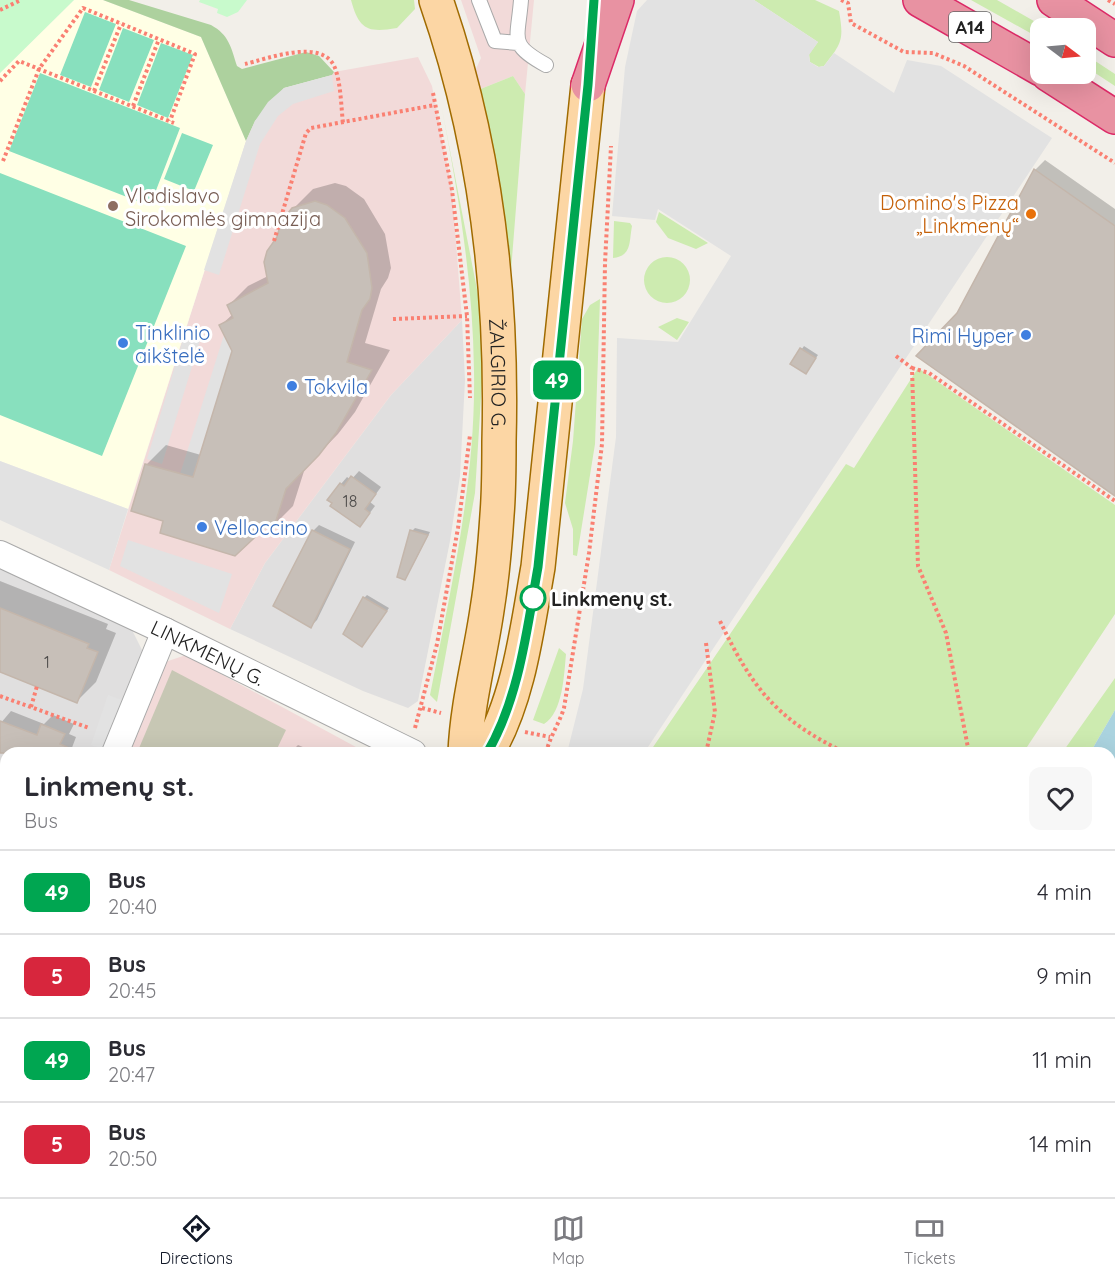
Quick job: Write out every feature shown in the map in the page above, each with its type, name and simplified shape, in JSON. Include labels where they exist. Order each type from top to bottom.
[{"type":"highway","points":[[588,85],[594,0]]},
{"type":"highway","points":[[588,85],[617,0]]},
{"type":"highway","name":"A14","points":[[920,0],[1030,63]]},
{"type":"highway","points":[[1054,0],[1115,40]]},
{"type":"highway","points":[[1064,84],[1115,117]]},
{"type":"main road","name":"ŽALGIRIO G.","points":[[436,0],[461,77],[476,153],[497,306],[500,396],[498,512],[488,608],[467,720],[465,747]]},
{"type":"main road","points":[[491,747],[502,728],[524,643],[538,567],[588,85]]},
{"type":"street","name":"LINKMENŲ G.","points":[[0,554],[165,630],[401,747]]},
{"type":"street","points":[[117,747],[165,630]]},
{"type":"lane","points":[[479,0],[495,41],[518,44]]},
{"type":"lane","points":[[521,0],[518,44],[524,53],[546,65]]},
{"type":"path","points":[[0,10],[21,0]]},
{"type":"path","points":[[842,0],[848,3],[851,23],[904,52],[933,53],[964,66],[1115,163]]},
{"type":"path","points":[[1108,0],[1115,4]]},
{"type":"path","points":[[0,81],[19,61],[39,69],[94,91],[133,106],[172,122],[195,54],[83,8],[39,69],[3,161]]},
{"type":"path","points":[[94,91],[121,24]]},
{"type":"path","points":[[133,106],[159,39]]},
{"type":"path","points":[[245,64],[310,50],[326,57],[334,66],[343,123]]},
{"type":"path","points":[[432,86],[452,190],[466,316],[470,404]]},
{"type":"path","points":[[274,241],[306,133],[311,128],[435,105]]},
{"type":"path","points":[[548,747],[550,737],[559,725],[564,708],[589,553],[602,444],[605,262],[612,139]]},
{"type":"path","points":[[393,319],[466,316]]},
{"type":"path","points":[[896,356],[912,368],[929,373],[1115,501]]},
{"type":"path","points":[[912,368],[918,566],[946,633],[968,747]]},
{"type":"path","points":[[417,722],[436,644],[458,528],[471,426]]},
{"type":"path","points":[[720,621],[738,659],[761,693],[791,721],[836,747]]},
{"type":"path","points":[[706,643],[715,712],[707,747]]},
{"type":"path","points":[[31,707],[37,686]]},
{"type":"path","points":[[0,696],[89,728]]},
{"type":"shaded area","name":"Vladislavo Sirokomlės gimnazija","points":[[74,0],[103,0],[201,37],[246,141],[128,509],[0,461],[0,73]]},
{"type":"shaded area","points":[[461,0],[534,0],[525,94],[513,76],[478,90],[474,73],[481,58]]},
{"type":"shaded area","points":[[647,0],[754,0],[818,42],[809,55],[810,62],[818,67],[824,66],[834,53],[894,93],[907,60],[941,66],[1052,138],[648,747],[568,747],[583,689],[616,437],[617,338],[678,342],[731,256],[658,209],[655,220],[612,216],[625,67],[637,11]]},
{"type":"shaded area","points":[[418,57],[432,86],[452,190],[462,320],[391,395],[265,563],[230,629],[109,570],[246,141],[255,121],[334,72]]},
{"type":"shaded area","points":[[332,75],[334,91],[293,104],[278,116],[260,144],[219,275],[204,270],[246,141],[255,121],[268,102],[284,88]]},
{"type":"shaded area","points":[[462,320],[465,380],[460,476],[450,541],[418,701],[408,708],[363,691],[230,629],[265,563],[391,395]]},
{"type":"shaded area","points":[[187,326],[203,331],[162,464],[147,459]]},
{"type":"shaded area","points":[[224,335],[232,351],[192,478],[180,474]]},
{"type":"shaded area","points":[[0,461],[128,509],[109,570],[0,520]]},
{"type":"shaded area","points":[[128,540],[232,574],[219,613],[120,566]]},
{"type":"shaded area","points":[[0,569],[131,628],[143,652],[106,747],[0,747]]},
{"type":"shaded area","points":[[186,655],[356,747],[128,747],[159,664]]},
{"type":"shaded area","points":[[172,670],[286,730],[278,747],[140,747]]},
{"type":"shaded area","points":[[108,695],[122,700],[106,747],[91,745]]},
{"type":"green space","points":[[0,0],[74,0],[0,73]]},
{"type":"green space","points":[[103,0],[129,0],[211,25],[226,37],[237,66],[242,69],[306,52],[319,56],[334,72],[332,75],[284,88],[255,121],[246,141],[201,37]]},
{"type":"green space","points":[[200,0],[247,0],[238,12],[227,17],[217,13],[218,9],[199,2]]},
{"type":"green space","points":[[351,0],[414,0],[415,9],[397,28],[379,30],[366,27],[361,23]]},
{"type":"green space","points":[[754,0],[815,0],[839,11],[841,35],[835,52],[824,66],[819,67],[810,62],[809,54],[818,42]]},
{"type":"green space","points":[[971,0],[997,0],[1030,19],[1030,33]]},
{"type":"green space","points":[[85,12],[116,24],[91,87],[60,75]]},
{"type":"green space","points":[[123,28],[154,40],[129,102],[99,90]]},
{"type":"green space","points":[[161,43],[193,55],[168,118],[137,105]]},
{"type":"green space","points":[[1096,62],[1115,74],[1115,86],[1096,74]]},
{"type":"green space","points":[[40,73],[180,128],[150,206],[9,151]]},
{"type":"green space","points":[[513,76],[525,94],[511,271],[508,271],[478,90]]},
{"type":"green space","points":[[441,104],[480,305],[483,366],[475,493],[437,702],[430,695],[461,534],[474,412],[473,337],[468,270]]},
{"type":"green space","points":[[182,133],[213,145],[194,191],[164,179]]},
{"type":"green space","points":[[0,173],[186,246],[102,456],[0,415]]},
{"type":"green space","points":[[659,212],[708,243],[696,249],[668,238],[656,222]]},
{"type":"green space","points":[[614,221],[630,223],[632,226],[627,251],[613,258]]},
{"type":"green space","points":[[667,257],[683,264],[690,280],[683,296],[667,303],[651,296],[644,280],[651,264]]},
{"type":"green space","points":[[600,299],[595,444],[577,556],[573,555],[573,529],[565,503],[573,441],[582,319],[590,305]]},
{"type":"green space","points":[[677,318],[689,322],[677,340],[658,327]]},
{"type":"green space","points":[[918,368],[1115,505],[1115,614],[1027,747],[653,747],[846,464],[854,468]]},
{"type":"green space","points":[[559,648],[566,654],[561,692],[555,711],[544,724],[533,720]]},
{"type":"green space","points":[[1115,678],[1115,710],[1093,747],[1066,747]]},
{"type":"water","points":[[1115,710],[1115,747],[1093,747]]},
{"type":"building","name":"Rimi Hyper","points":[[1034,169],[1115,226],[1115,496],[916,356],[957,313]]},
{"type":"building","name":"Tokvila","points":[[315,201],[327,205],[345,218],[367,253],[372,288],[370,299],[362,310],[347,362],[372,370],[336,433],[319,455],[286,489],[274,527],[268,525],[235,556],[160,533],[163,521],[131,511],[145,464],[193,477],[232,351],[219,325],[233,318],[227,305],[268,283],[264,262],[267,251],[277,237],[281,222],[292,208]]},
{"type":"building","points":[[800,348],[816,358],[806,374],[790,364]]},
{"type":"building","points":[[351,476],[376,494],[365,509],[370,513],[360,527],[330,506],[332,503],[327,500],[340,483],[344,486]]},
{"type":"building","points":[[312,530],[350,549],[311,628],[273,606]]},
{"type":"building","points":[[410,530],[428,535],[405,580],[397,577]]},
{"type":"building","points":[[363,597],[387,611],[362,647],[343,634]]},
{"type":"building","points":[[0,608],[89,644],[87,648],[98,652],[77,703],[0,672]]},
{"type":"building","points":[[0,721],[37,735],[41,724],[65,734],[60,744],[67,747],[0,747]]},
{"type":"bus line","name":"49","points":[[491,747],[502,728],[524,643],[538,567],[588,85],[594,0]]},
{"type":"place","name":"Vladislavo Sirokomlės gimnazija","points":[[113,206]]},
{"type":"place","name":"Domino's Pizza „Linkmenų“","points":[[1031,214]]},
{"type":"place","name":"Rimi Hyper","points":[[1026,335]]},
{"type":"place","name":"Tinklinio aikštelė","points":[[123,343]]},
{"type":"place","name":"Tokvila","points":[[292,386]]},
{"type":"place","name":"Velloccino","points":[[202,527]]},
{"type":"place","name":"Linkmenų st.","points":[[533,598]]}]
